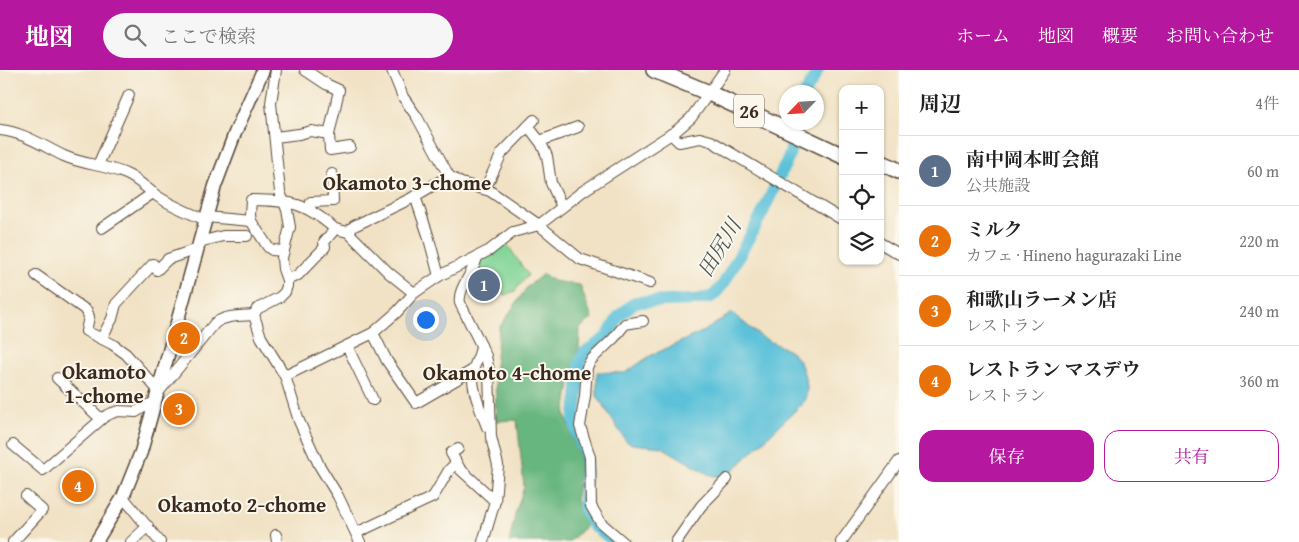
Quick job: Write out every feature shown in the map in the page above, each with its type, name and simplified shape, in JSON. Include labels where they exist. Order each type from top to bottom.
[{"type":"highway","name":"26","points":[[654,70],[711,89],[779,115]]},
{"type":"highway","name":"26","points":[[678,70],[711,89],[839,154]]},
{"type":"highway","points":[[814,130],[839,142]]},
{"type":"highway","points":[[884,164],[899,171]]},
{"type":"highway","points":[[884,175],[899,182]]},
{"type":"main road","points":[[96,542],[123,497],[141,452],[215,186],[235,133],[263,70]]},
{"type":"street","points":[[276,70],[271,103],[280,192],[290,227],[282,258],[287,280],[285,292],[280,297],[257,309],[254,315],[262,337],[285,376],[299,421],[319,465],[358,538],[433,497],[448,470],[456,463]]},
{"type":"street","points":[[305,70],[339,90],[330,134],[330,150],[350,147]]},
{"type":"street","points":[[392,70],[403,97],[417,117],[449,176],[461,183],[485,189],[539,225],[580,259],[650,283]]},
{"type":"street","points":[[285,376],[373,333],[397,312],[414,293],[439,276],[490,250],[513,232],[539,225],[582,191],[671,134],[691,118],[725,70]]},
{"type":"street","points":[[98,165],[129,95]]},
{"type":"street","points":[[485,189],[502,153],[531,123],[547,156],[551,182],[562,207]]},
{"type":"street","points":[[540,142],[578,127]]},
{"type":"street","points":[[0,130],[21,135],[82,163],[98,165],[128,175],[178,208],[206,218],[251,222]]},
{"type":"street","points":[[275,137],[311,131],[330,134]]},
{"type":"street","points":[[671,134],[679,142],[700,138],[711,141],[839,218]]},
{"type":"street","points":[[310,210],[311,202],[334,201],[332,174]]},
{"type":"street","points":[[348,232],[354,226],[415,196],[449,176]]},
{"type":"street","points":[[102,228],[153,193]]},
{"type":"street","points":[[415,196],[439,276]]},
{"type":"street","points":[[284,251],[272,250],[251,222],[252,200],[290,202],[310,210],[335,229],[348,232],[389,272],[414,293]]},
{"type":"street","points":[[287,280],[298,275],[325,247],[324,242],[335,229]]},
{"type":"street","points":[[101,339],[112,319],[116,304],[152,264],[157,270],[168,259],[198,245],[223,236],[247,236]]},
{"type":"street","points":[[884,245],[899,254]]},
{"type":"street","points":[[477,257],[475,268],[460,292],[459,298],[481,346],[489,370],[491,437]]},
{"type":"street","points":[[36,275],[87,311],[89,317],[86,331],[126,354],[156,396]]},
{"type":"street","points":[[13,445],[43,470],[101,419],[112,413],[136,412],[147,405],[215,323],[232,316],[254,315]]},
{"type":"street","points":[[624,542],[601,523],[591,506],[590,457],[580,426],[581,413],[585,396],[587,367],[591,360],[614,338],[625,324],[643,321]]},
{"type":"street","points":[[373,333],[388,361],[416,404],[473,370]]},
{"type":"street","points":[[347,346],[373,400]]},
{"type":"street","points":[[481,346],[481,353],[473,370],[477,400],[491,437],[498,465],[495,501],[483,542]]},
{"type":"street","points":[[56,378],[101,419]]},
{"type":"street","points":[[458,449],[451,453],[460,469],[495,501]]},
{"type":"street","points":[[841,542],[899,461]]},
{"type":"street","points":[[676,542],[701,506],[727,480]]},
{"type":"street","points":[[14,542],[42,510],[26,496]]},
{"type":"street","points":[[123,497],[160,542]]},
{"type":"street","points":[[131,542],[148,526]]},
{"type":"green space","points":[[505,241],[528,275],[515,291],[505,295],[477,269],[484,258]]},
{"type":"green space","points":[[543,274],[553,281],[580,285],[592,319],[580,328],[579,349],[571,377],[565,414],[580,460],[576,500],[587,525],[569,542],[509,542],[524,487],[517,420],[496,421],[495,366],[499,328],[528,286]]},
{"type":"water","points":[[732,313],[759,335],[788,350],[798,360],[807,384],[807,393],[803,403],[729,474],[723,476],[706,473],[662,447],[632,444],[626,441],[597,396],[597,372],[625,373],[650,356],[704,331]]},
{"type":"waterway","name":"田尻川","points":[[810,85],[818,70]]},
{"type":"waterway","name":"田尻川","points":[[615,542],[592,524],[584,508],[586,458],[574,420],[580,362],[584,353],[607,337],[619,316],[635,302],[695,300],[711,297],[715,294],[724,283],[762,214],[790,154],[792,142]]},
{"type":"place","name":"南中岡本町会館","points":[[484,285]]},
{"type":"place","name":"ミルク","points":[[184,338]]},
{"type":"place","name":"和歌山ラーメン店","points":[[179,409]]},
{"type":"place","name":"レストラン マスデウ","points":[[78,486]]},
{"type":"district","name":"Okamoto 3-chome","points":[[407,182]]},
{"type":"district","name":"Okamoto 4-chome","points":[[507,372]]},
{"type":"district","name":"Okamoto 1-chome","points":[[104,383]]},
{"type":"district","name":"Okamoto 2-chome","points":[[242,504]]}]
